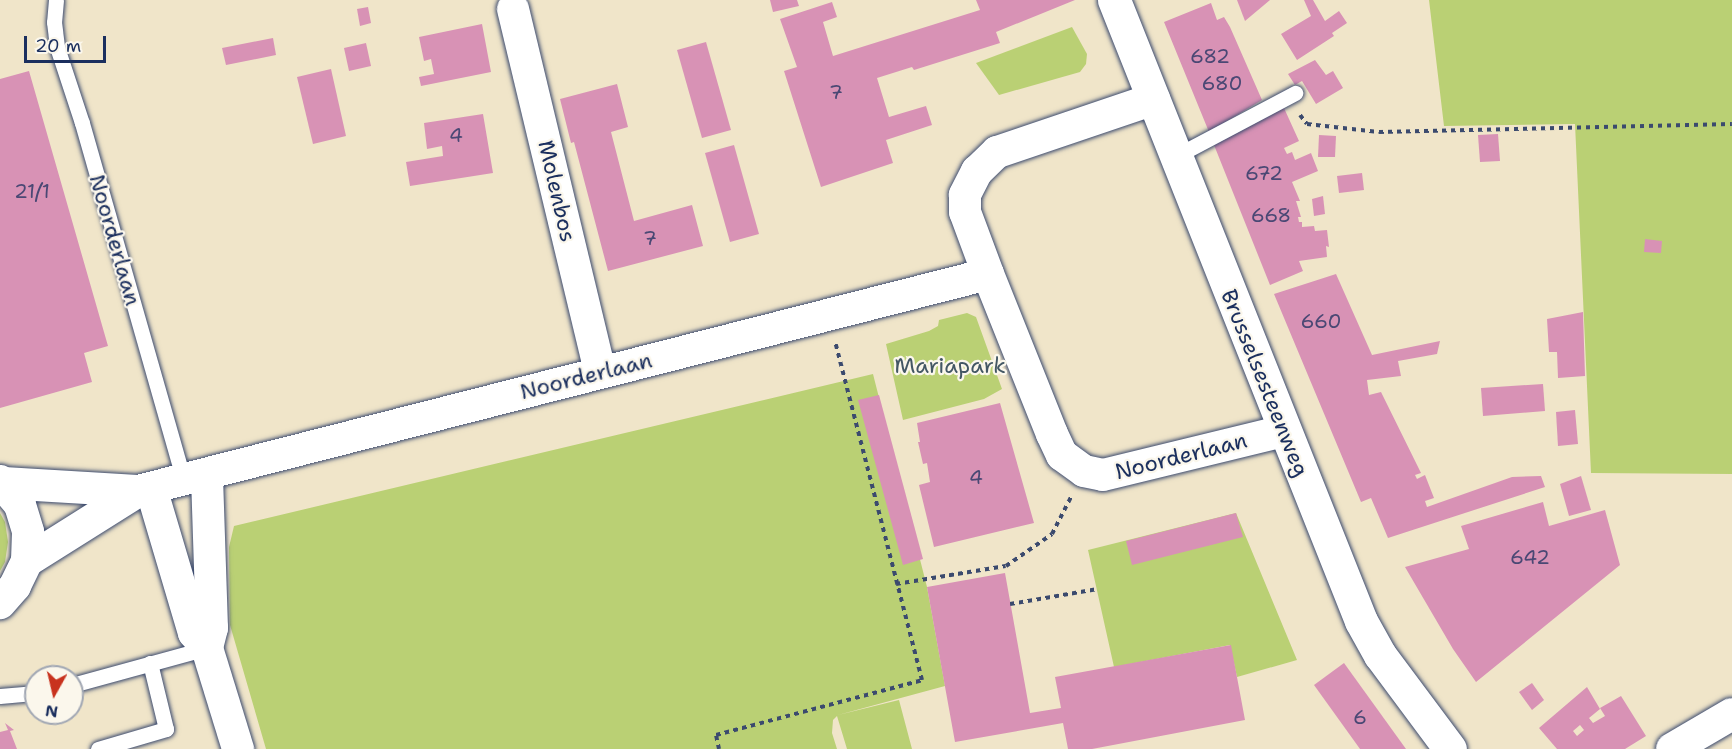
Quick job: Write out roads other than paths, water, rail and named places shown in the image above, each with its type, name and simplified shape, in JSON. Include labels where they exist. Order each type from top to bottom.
[{"type":"street","name":"Brusselsesteenweg","points":[[1114,0],[1284,431],[1370,639],[1450,749]]},
{"type":"street","name":"Molenbos","points":[[513,9],[600,372]]},
{"type":"street","name":"Noorderlaan","points":[[1154,99],[998,152],[977,171],[965,195],[965,212],[988,274],[1062,455],[1084,471],[1103,475],[1284,431]]},
{"type":"street","name":"Noorderlaan","points":[[145,490],[988,274]]},
{"type":"street","points":[[196,477],[212,628],[207,648]]},
{"type":"street","points":[[2,482],[145,490]]},
{"type":"street","points":[[0,603],[15,586],[27,561],[28,532],[20,505],[2,482]]},
{"type":"street","points":[[27,561],[145,490]]},
{"type":"street","points":[[145,490],[194,633],[207,648],[238,749]]},
{"type":"street","points":[[1672,749],[1732,714]]},
{"type":"lane","name":"Noorderlaan","points":[[56,0],[54,22],[57,47],[196,477]]},
{"type":"lane","points":[[1176,156],[1289,95]]},
{"type":"lane","points":[[84,681],[207,648]]},
{"type":"lane","points":[[98,749],[166,729],[150,663]]},
{"type":"lane","points":[[0,696],[24,694]]},
{"type":"park label","name":"Mariapark","points":[[950,366]]}]
